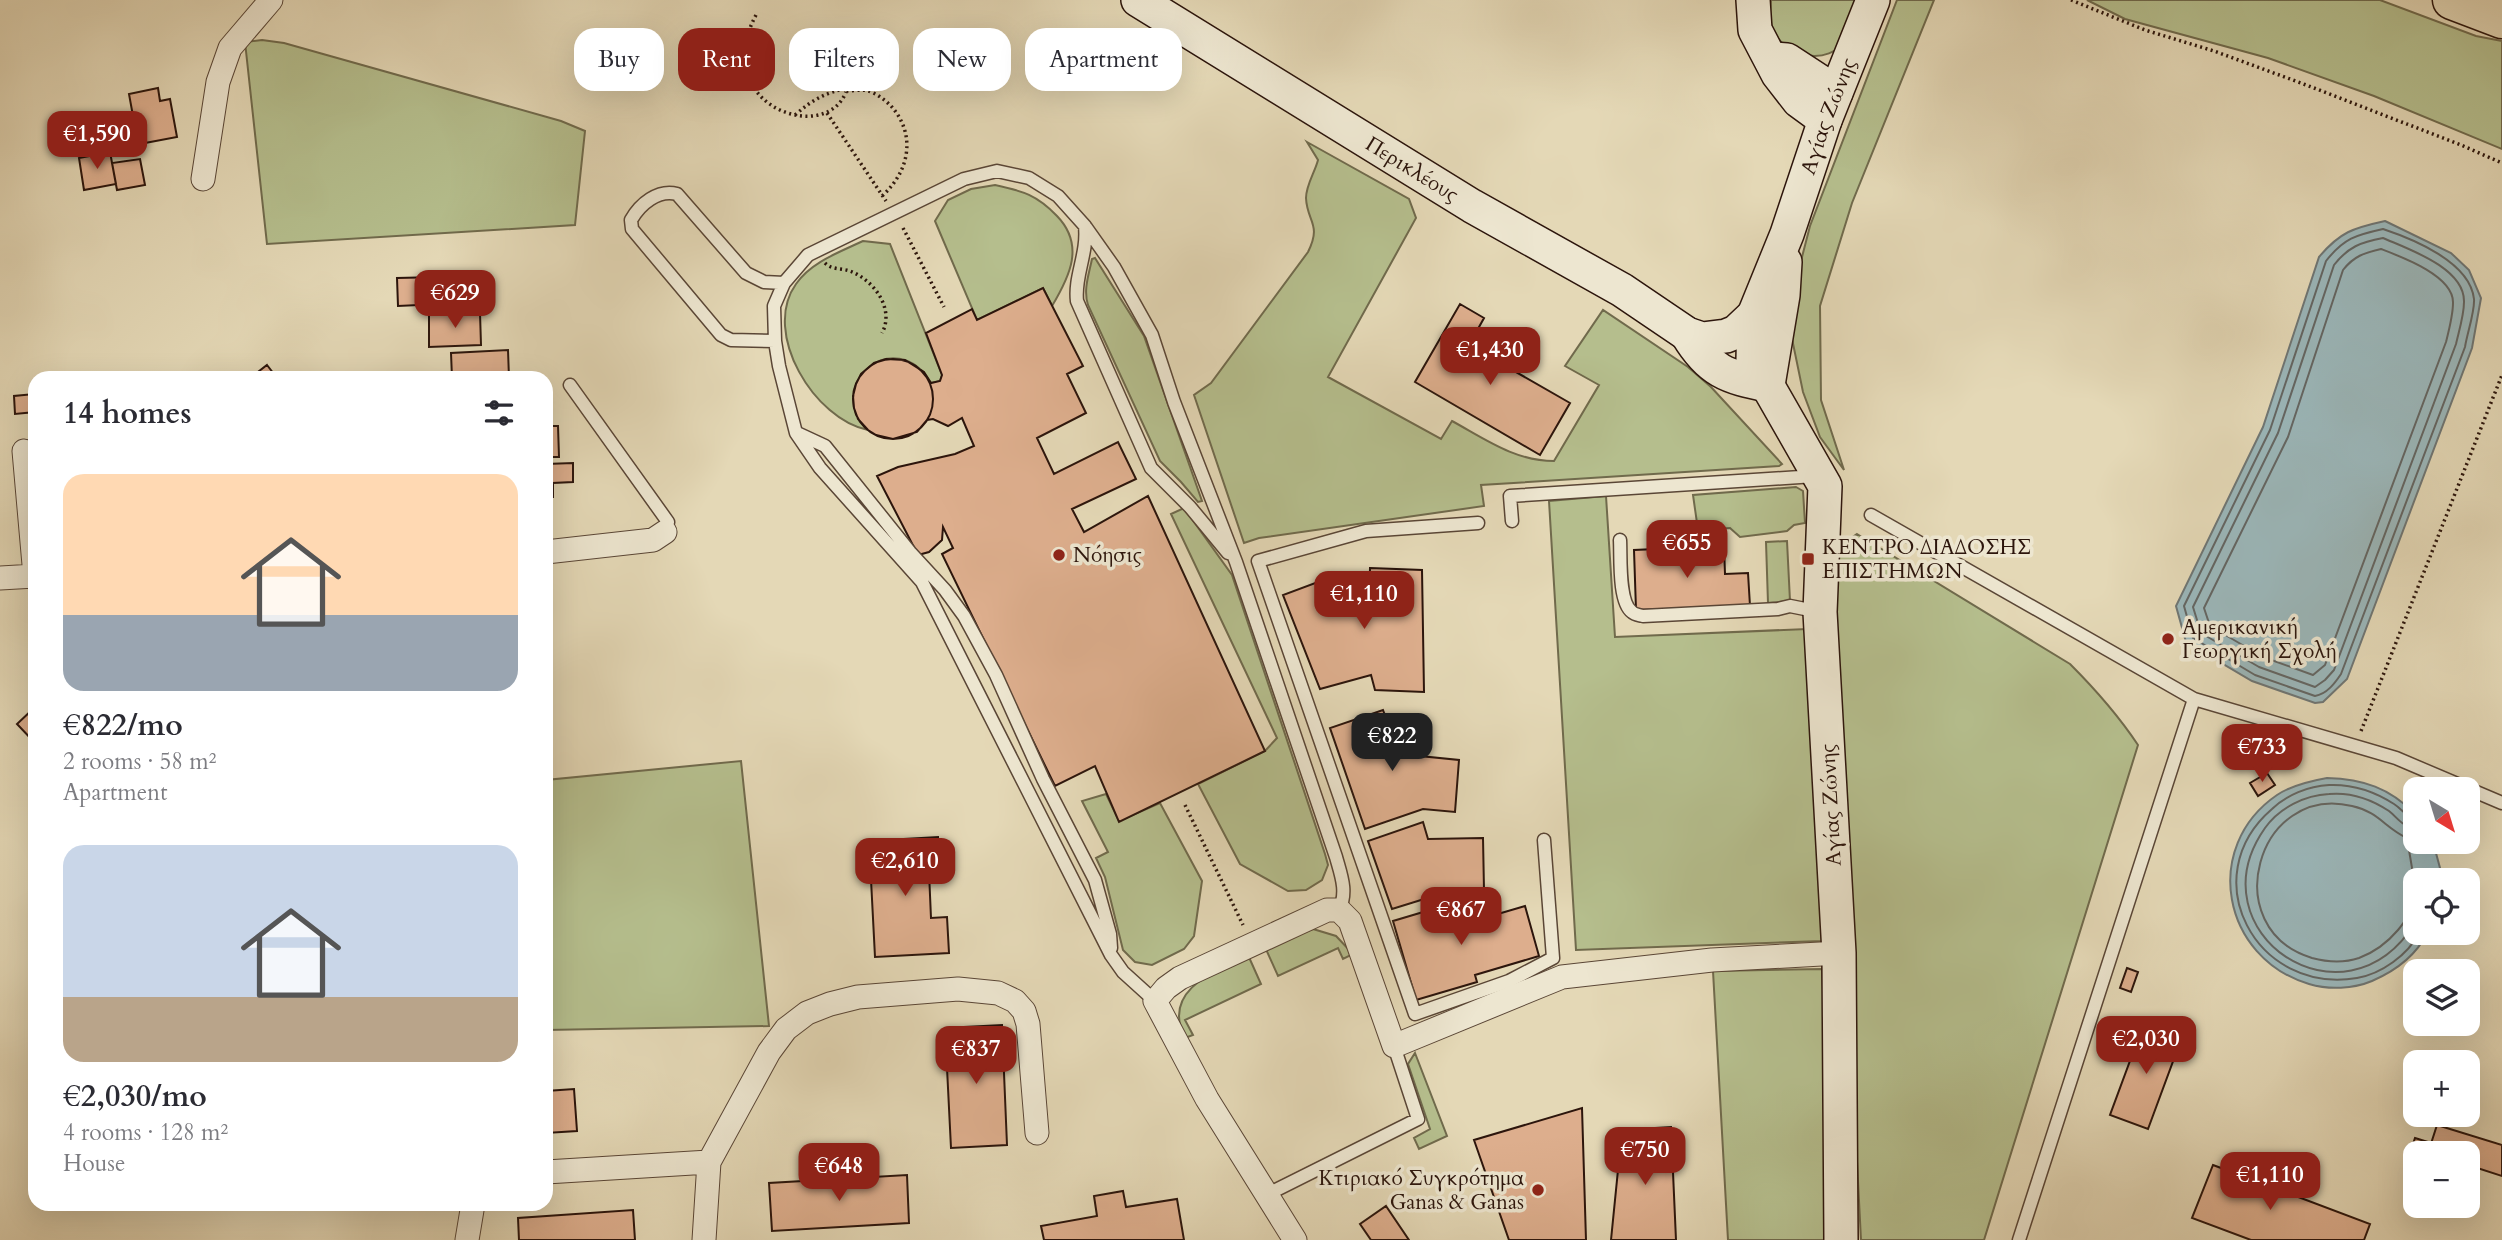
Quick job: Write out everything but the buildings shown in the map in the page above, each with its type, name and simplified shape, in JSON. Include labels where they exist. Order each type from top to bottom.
[{"type":"highway","points":[[2452,0],[2502,19]]},
{"type":"street","points":[[203,179],[218,82],[230,48],[271,0]]},
{"type":"street","name":"Περικλέους","points":[[1138,0],[1472,206],[1622,290],[1768,385]]},
{"type":"street","points":[[1753,0],[1755,30],[1760,44],[1786,87],[1799,101],[1831,106]]},
{"type":"street","name":"Αγίας Ζώνης","points":[[1787,234],[1831,106],[1873,0]]},
{"type":"street","points":[[1807,72],[1833,61],[1857,40]]},
{"type":"street","points":[[1772,60],[1787,60],[1807,72],[1831,106]]},
{"type":"street","points":[[1695,336],[1717,338],[1736,332],[1754,315],[1787,234]]},
{"type":"street","points":[[1768,385],[1783,295],[1787,234]]},
{"type":"street","name":"Αγίας Ζώνης","points":[[1754,315],[1753,360],[1825,486],[1820,612],[1839,953],[1841,1240]]},
{"type":"street","points":[[24,451],[28,496]]},
{"type":"street","points":[[553,551],[653,540],[665,532]]},
{"type":"street","points":[[0,578],[28,576]]},
{"type":"street","points":[[1295,1240],[1207,1099],[1155,1001],[1166,988],[1180,978],[1327,910],[1339,910],[1350,921],[1394,1046],[1562,976],[1712,960],[1839,953]]},
{"type":"street","points":[[704,1240],[709,1162],[769,1052],[786,1029],[807,1013],[830,1003],[858,997],[958,989],[998,993],[1015,1001],[1024,1011],[1028,1024],[1037,1133]]},
{"type":"street","points":[[553,1172],[709,1162]]},
{"type":"street","points":[[467,1240],[472,1211]]},
{"type":"lane","points":[[1155,1001],[1123,972],[1111,955],[922,582],[820,468],[796,433],[775,341],[775,306],[784,284],[808,255],[894,211],[964,179],[998,172],[1029,178],[1058,196],[1085,226],[1114,267],[1152,335],[1174,402],[1236,562],[1336,857],[1344,888],[1339,910]]},
{"type":"lane","points":[[775,341],[731,340],[721,335],[632,229],[631,220],[635,213],[657,194],[666,191],[677,194],[746,273],[764,282],[784,284]]},
{"type":"lane","points":[[1085,226],[1086,250],[1076,292],[1077,302],[1151,468],[1190,507],[1236,562]]},
{"type":"lane","points":[[570,385],[668,522],[665,532]]},
{"type":"lane","points":[[796,433],[825,446],[964,616],[996,675],[1046,784],[1095,880],[1110,934],[1111,955]]},
{"type":"lane","points":[[1512,521],[1510,496],[1819,475]]},
{"type":"lane","points":[[1871,515],[2194,699],[2396,758],[2502,803]]},
{"type":"lane","points":[[1478,523],[1366,531],[1258,561],[1415,1014],[1509,981],[1553,958],[1544,840]]},
{"type":"lane","points":[[1620,540],[1625,603],[1632,612],[1643,616],[1778,610],[1790,606],[1820,612]]},
{"type":"lane","points":[[2019,1240],[2194,699]]},
{"type":"lane","points":[[1266,1195],[1418,1119],[1394,1046]]},
{"type":"path","points":[[2071,0],[2120,21],[2301,83],[2502,163]]},
{"type":"path","points":[[756,15],[746,33],[743,52],[746,72],[755,90],[769,104],[795,115],[827,113],[843,100],[846,91]]},
{"type":"path","points":[[795,115],[830,91]]},
{"type":"path","points":[[868,91],[885,100],[898,114],[906,132],[908,151],[903,170],[893,187],[882,196]]},
{"type":"path","points":[[827,113],[894,211],[944,307]]},
{"type":"path","points":[[817,250],[828,266],[861,276],[874,288],[883,303],[887,324],[881,333]]},
{"type":"path","points":[[2355,745],[2502,375]]},
{"type":"path","points":[[1185,805],[1252,944]]},
{"type":"green space","points":[[1771,0],[1863,0],[1846,40],[1829,53],[1808,56],[1788,48],[1774,32],[1771,24]]},
{"type":"green space","points":[[1897,0],[1934,0],[1852,203],[1820,306],[1821,400],[1844,470],[1820,437],[1803,392],[1790,329],[1794,288],[1810,226]]},
{"type":"green space","points":[[2087,0],[2380,0],[2476,36],[2502,41],[2502,149],[2374,96],[2268,58],[2125,19]]},
{"type":"green space","points":[[262,40],[284,43],[561,121],[585,131],[575,225],[267,244],[245,42]]},
{"type":"green space","points":[[1307,142],[1409,199],[1416,218],[1328,377],[1441,439],[1452,421],[1513,453],[1554,461],[1599,385],[1565,366],[1603,310],[1688,367],[1711,387],[1782,464],[1481,485],[1484,506],[1259,538],[1244,543],[1194,395],[1211,383],[1308,252],[1314,229],[1306,193],[1318,160]]},
{"type":"green space","points":[[995,185],[1029,195],[1057,216],[1071,238],[1072,261],[1052,306],[1043,288],[977,320],[935,221],[948,200],[971,189]]},
{"type":"green space","points":[[863,241],[890,244],[942,375],[940,381],[931,383],[916,366],[900,359],[883,360],[869,368],[858,380],[853,396],[856,413],[868,430],[848,423],[829,410],[813,392],[799,372],[789,349],[785,326],[787,304],[802,276],[826,258]]},
{"type":"green space","points":[[1095,258],[1144,336],[1202,501],[1198,502],[1160,461],[1088,305],[1087,282],[1092,259]]},
{"type":"green space","points":[[1796,487],[1803,491],[1805,523],[1794,525],[1787,531],[1740,537],[1730,528],[1698,530],[1693,495]]},
{"type":"green space","points":[[1606,496],[1615,637],[1807,629],[1822,941],[1576,950],[1549,501]]},
{"type":"green space","points":[[1184,508],[1232,575],[1325,854],[1328,865],[1322,880],[1306,890],[1288,891],[1240,864],[1198,784],[1265,751],[1277,738],[1171,514]]},
{"type":"green space","points":[[1857,534],[2070,664],[2123,723],[2138,745],[1984,1240],[1861,1240],[1835,729],[1834,550]]},
{"type":"green space","points":[[1787,541],[1790,601],[1768,603],[1766,542]]},
{"type":"green space","points":[[741,761],[769,1026],[553,1030],[553,779]]},
{"type":"green space","points":[[1106,794],[1119,821],[1160,803],[1202,881],[1194,936],[1184,949],[1152,965],[1135,962],[1123,950],[1105,877],[1096,858],[1108,852],[1082,801]]},
{"type":"green space","points":[[1313,929],[1336,936],[1353,954],[1343,959],[1338,948],[1278,976],[1265,947]]},
{"type":"green space","points":[[1248,955],[1261,984],[1185,1020],[1193,1035],[1185,1038],[1179,1022],[1180,1007],[1185,995],[1207,976]]},
{"type":"green space","points":[[1822,969],[1831,1164],[1828,1240],[1728,1240],[1713,971]]},
{"type":"green space","points":[[1415,1053],[1447,1136],[1419,1149],[1414,1138],[1430,1129],[1408,1064]]},
{"type":"water","points":[[2385,221],[2451,253],[2469,270],[2481,298],[2472,348],[2347,679],[2323,702],[2315,703],[2252,681],[2186,642],[2176,606],[2263,427],[2319,257],[2348,232]]},
{"type":"water","points":[[2327,778],[2352,780],[2386,791],[2403,803],[2403,854],[2436,854],[2440,868],[2403,868],[2403,945],[2420,945],[2407,959],[2403,959],[2403,963],[2365,984],[2341,988],[2325,987],[2309,984],[2280,971],[2257,951],[2241,926],[2232,899],[2231,871],[2238,843],[2253,817],[2277,795],[2301,784]]},
{"type":"place","name":"Νόησις","points":[[1059,555]]},
{"type":"place","name":"ΚΕΝΤΡΟ ΔΙΑΔΟΣΗΣ ΕΠΙΣΤΗΜΩΝ","points":[[1808,559]]},
{"type":"place","name":"Αμερικανική Γεωργική Σχολή","points":[[2168,639]]},
{"type":"place","name":"Κτιριακό Συγκρότημα Ganas & Ganas","points":[[1538,1190]]}]
